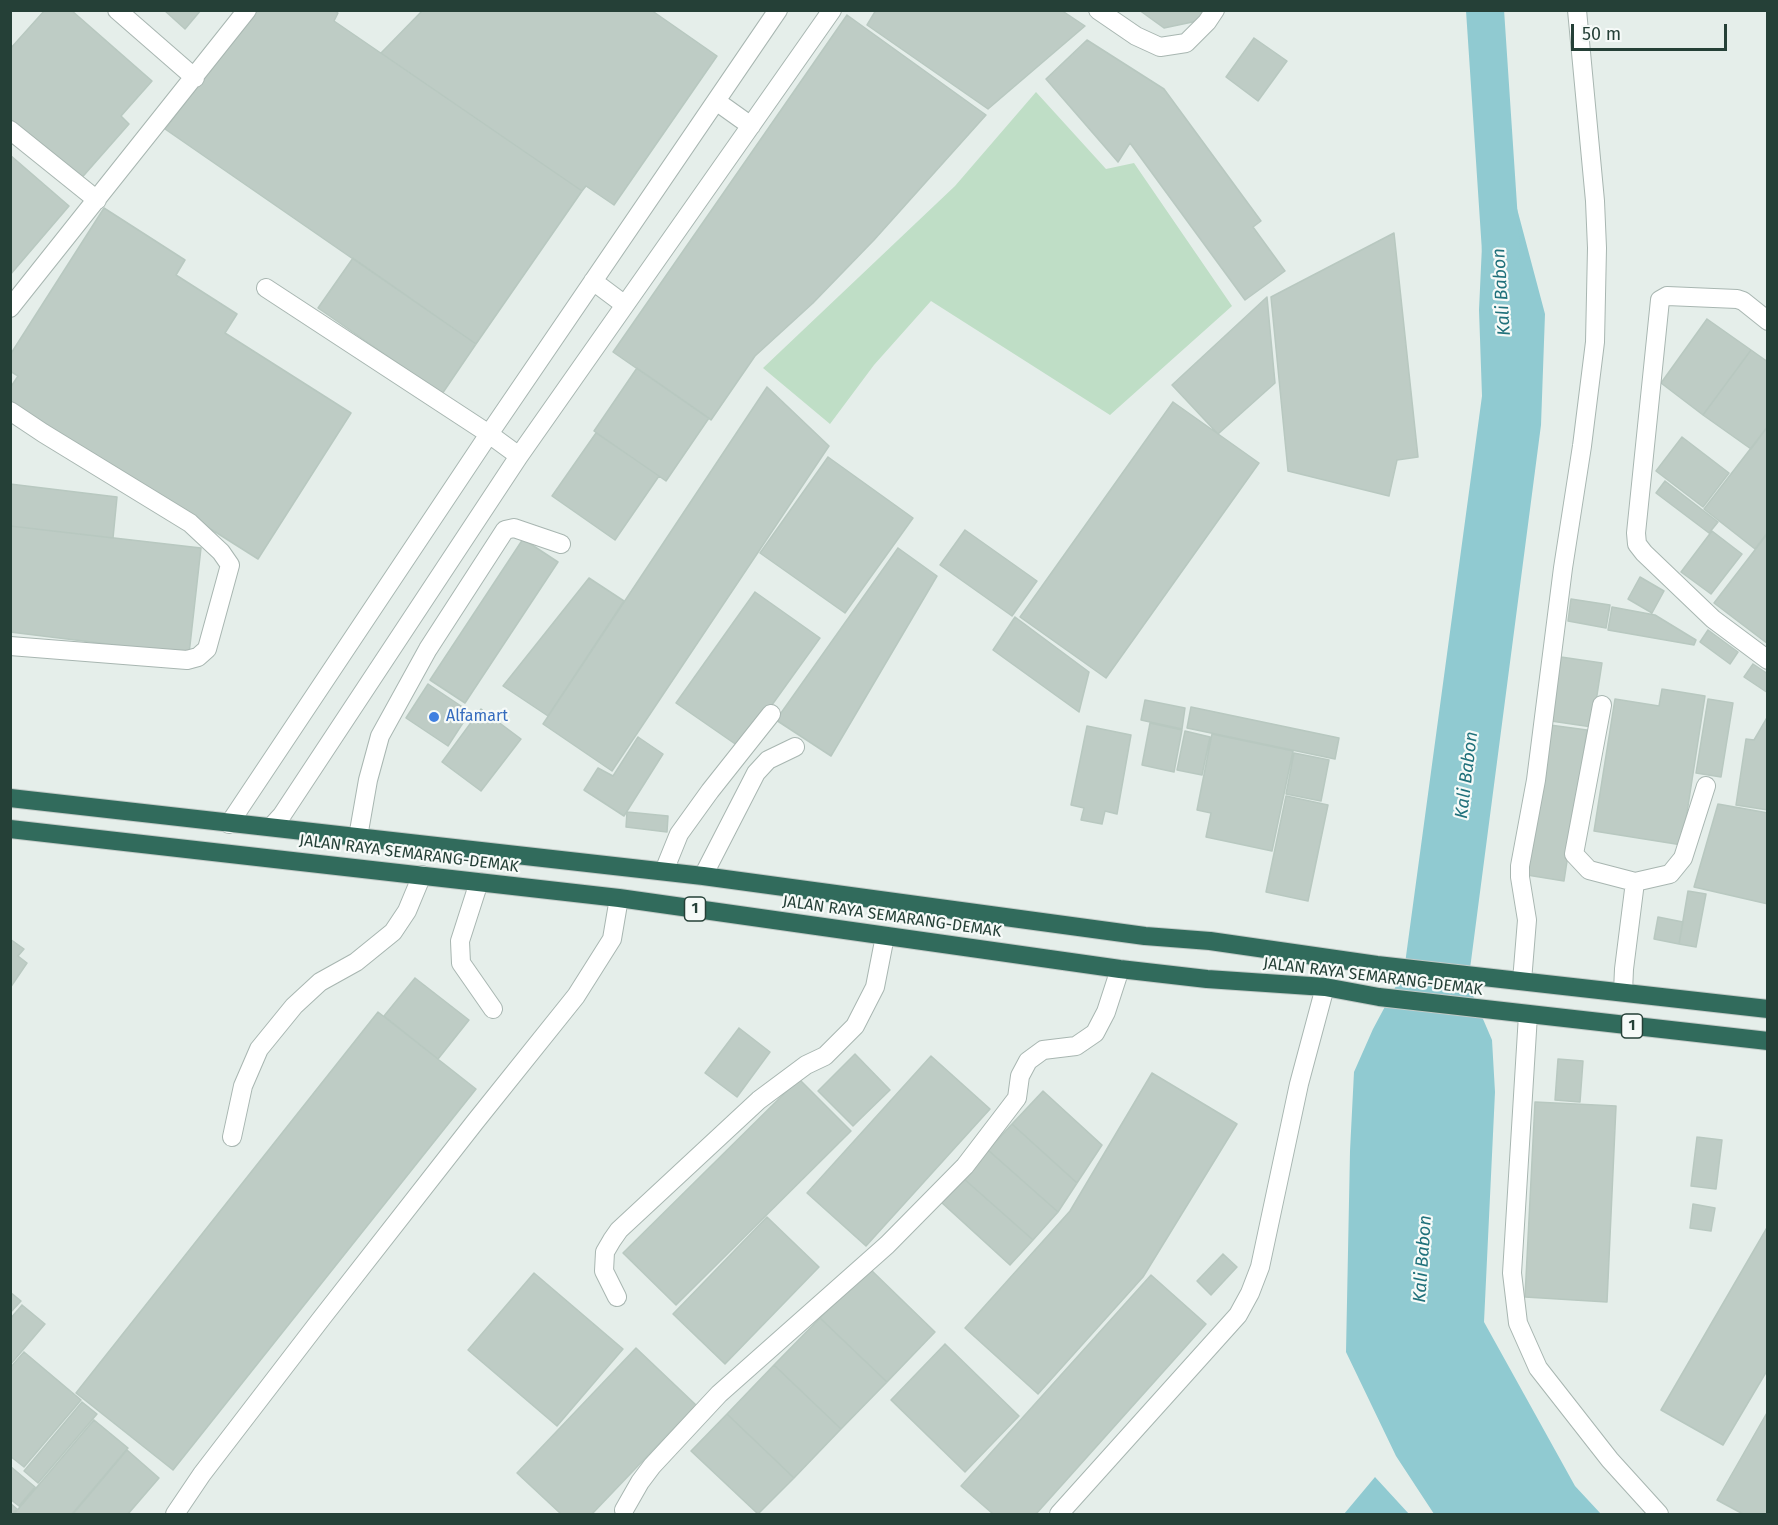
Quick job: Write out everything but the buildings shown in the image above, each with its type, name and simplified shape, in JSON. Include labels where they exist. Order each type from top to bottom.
[{"type":"highway","name":"JALAN RAYA SEMARANG-DEMAK","points":[[10,798],[664,871],[1145,936],[1210,941],[1377,965],[1767,1009]]},
{"type":"highway","name":"JALAN RAYA SEMARANG-DEMAK","points":[[10,829],[619,898],[1120,969],[1207,979],[1325,987],[1379,997],[1767,1041]]},
{"type":"street","points":[[117,10],[195,78]]},
{"type":"street","points":[[10,308],[247,10]]},
{"type":"street","points":[[229,824],[489,434],[777,10]]},
{"type":"street","points":[[270,827],[282,815],[519,456],[832,10]]},
{"type":"street","points":[[1098,10],[1137,36],[1160,47],[1186,43],[1215,10]]},
{"type":"street","points":[[1522,981],[1527,920],[1520,866],[1536,780],[1595,342],[1597,248],[1595,201],[1577,10]]},
{"type":"street","points":[[716,101],[751,126]]},
{"type":"street","points":[[10,130],[97,200]]},
{"type":"street","points":[[593,281],[625,305]]},
{"type":"street","points":[[266,288],[519,456]]},
{"type":"street","points":[[1767,321],[1743,301],[1737,299],[1667,296],[1660,300],[1636,533],[1638,544],[1653,562],[1713,620],[1767,660]]},
{"type":"street","points":[[10,411],[190,524],[221,552],[230,565],[207,649],[198,657],[187,660],[10,646]]},
{"type":"street","points":[[358,837],[368,780],[380,736],[428,649],[505,530],[514,528],[561,544]]},
{"type":"street","points":[[1602,705],[1574,854],[1589,870],[1635,882],[1670,874],[1683,858],[1706,786]]},
{"type":"street","points":[[664,871],[679,834],[771,714]]},
{"type":"street","points":[[703,876],[756,773],[768,760],[795,747]]},
{"type":"street","points":[[232,1137],[243,1086],[259,1049],[294,1005],[320,982],[356,962],[393,932],[407,910],[422,875]]},
{"type":"street","points":[[479,882],[460,941],[461,963],[493,1009]]},
{"type":"street","points":[[1623,992],[1626,946],[1635,882]]},
{"type":"street","points":[[175,1515],[202,1474],[321,1318],[576,996],[612,939],[619,898]]},
{"type":"street","points":[[617,1297],[604,1270],[605,1252],[612,1240],[759,1100],[806,1065],[825,1056],[855,1026],[875,987],[885,936]]},
{"type":"street","points":[[624,1510],[652,1466],[719,1394],[887,1245],[965,1166],[1017,1098],[1020,1076],[1028,1061],[1043,1050],[1076,1046],[1095,1033],[1106,1012],[1120,969]]},
{"type":"street","points":[[1059,1515],[1238,1315],[1250,1293],[1260,1267],[1299,1084],[1325,987]]},
{"type":"street","points":[[1528,1015],[1512,1273],[1518,1323],[1538,1368],[1610,1460],[1659,1515]]},
{"type":"green space","points":[[1036,92],[1106,169],[1134,163],[1232,306],[1110,415],[931,301],[874,365],[830,424],[763,368],[955,186]]},
{"type":"water","points":[[1515,201],[1545,314],[1541,425],[1468,984],[1492,1040],[1495,1092],[1484,1322],[1575,1486],[1601,1514],[1434,1514],[1396,1456],[1346,1352],[1354,1072],[1373,1029],[1404,971],[1482,396],[1479,310],[1484,202]]},
{"type":"water","points":[[1375,1477],[1409,1514],[1344,1514]]},
{"type":"waterway","name":"Kali Babon","points":[[1485,10],[1501,251]]},
{"type":"place","name":"Alfamart","points":[[434,717]]}]
